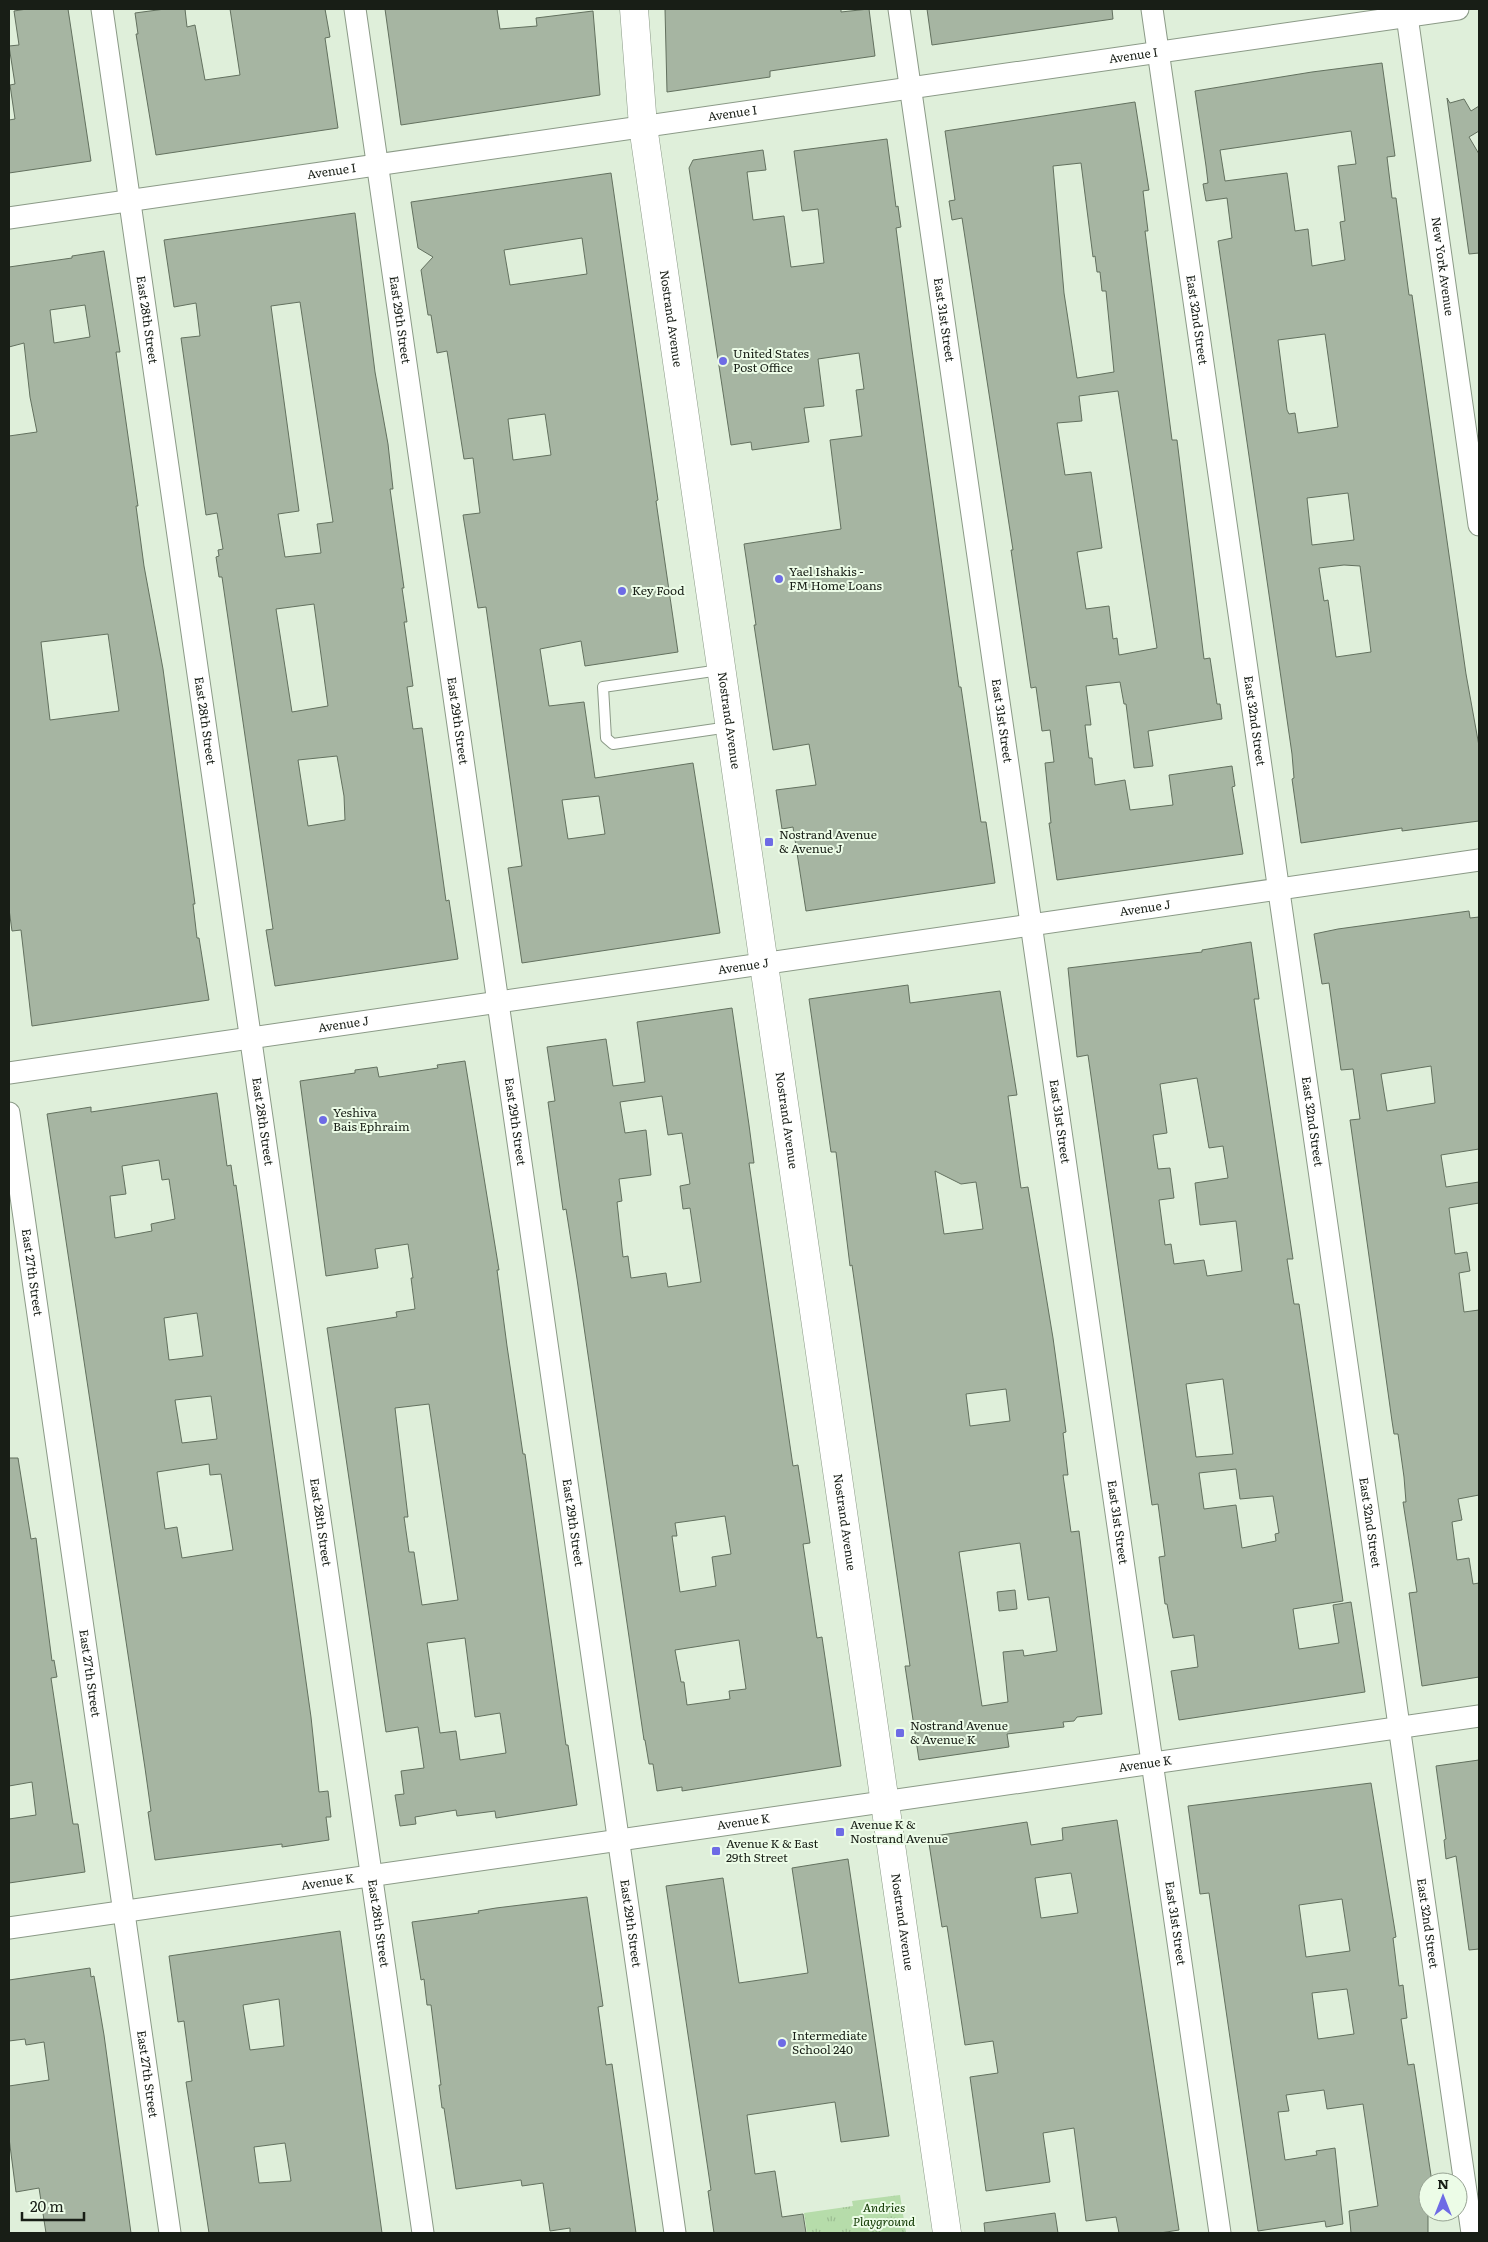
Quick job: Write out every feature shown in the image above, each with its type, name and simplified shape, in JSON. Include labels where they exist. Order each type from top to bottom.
[{"type":"main road","name":"Nostrand Avenue","points":[[634,9],[643,126],[947,2233]]},
{"type":"street","name":"East 28th Street","points":[[102,9],[423,2233]]},
{"type":"street","name":"East 29th Street","points":[[355,9],[675,2233]]},
{"type":"street","name":"East 31st Street","points":[[900,9],[1220,2233]]},
{"type":"street","name":"East 32nd Street","points":[[1152,9],[1472,2233]]},
{"type":"street","name":"Avenue I","points":[[9,218],[1158,52],[1406,12],[1458,9]]},
{"type":"street","name":"New York Avenue","points":[[1406,12],[1479,525]]},
{"type":"street","name":"Avenue J","points":[[9,1072],[1479,860]]},
{"type":"street","name":"East 27th Street","points":[[9,1113],[170,2233]]},
{"type":"street","name":"Avenue K","points":[[9,1928],[1479,1716]]},
{"type":"lane","points":[[722,670],[603,687],[606,738],[613,744],[730,727]]},
{"type":"green space","name":"Andries Playground","points":[[900,2195],[906,2233],[807,2233],[804,2213],[853,2206],[852,2201]]},
{"type":"building","points":[[27,9],[68,9],[91,161],[9,173],[9,120],[15,119],[10,85],[15,84],[9,46],[19,45],[14,11]]},
{"type":"building","points":[[165,9],[185,9],[187,27],[195,25],[205,80],[240,75],[230,9],[325,9],[330,37],[325,38],[338,128],[156,155],[136,34],[138,34],[135,13]]},
{"type":"building","points":[[385,9],[497,9],[500,29],[537,26],[536,18],[593,11],[600,95],[401,125]]},
{"type":"building","points":[[665,9],[841,9],[841,12],[869,9],[875,56],[770,71],[770,77],[667,92]]},
{"type":"building","points":[[927,9],[1112,9],[1113,19],[932,45]]},
{"type":"building","points":[[1382,63],[1395,156],[1387,157],[1392,198],[1396,198],[1409,295],[1412,295],[1466,674],[1479,746],[1479,821],[1402,831],[1402,828],[1301,843],[1292,779],[1294,778],[1292,754],[1218,241],[1232,238],[1227,198],[1206,201],[1203,184],[1208,183],[1195,91]],"holes":[[[1351,131],[1356,164],[1338,166],[1345,221],[1340,222],[1345,260],[1312,266],[1308,229],[1295,231],[1287,173],[1225,181],[1220,150]],[[1325,334],[1338,427],[1298,433],[1295,413],[1289,414],[1287,410],[1278,340]],[[1348,493],[1354,540],[1312,545],[1307,498]],[[1344,565],[1360,566],[1371,652],[1336,657],[1328,600],[1324,601],[1319,568]]]},
{"type":"building","points":[[1447,98],[1450,103],[1464,99],[1471,111],[1479,106],[1479,131],[1469,137],[1479,154],[1479,253],[1469,254]]},
{"type":"building","points":[[1135,102],[1149,190],[1143,191],[1148,231],[1145,231],[1172,440],[1177,440],[1204,659],[1210,658],[1217,704],[1220,704],[1222,719],[1148,731],[1153,766],[1134,768],[1126,704],[1124,704],[1120,682],[1086,686],[1091,725],[1085,725],[1089,758],[1092,758],[1095,785],[1125,780],[1130,810],[1173,805],[1169,775],[1232,766],[1235,786],[1232,787],[1243,854],[1057,880],[1049,823],[1051,823],[1045,763],[1054,762],[1050,730],[1042,731],[1036,687],[1031,688],[1011,550],[1013,550],[962,218],[952,220],[949,201],[955,200],[945,131]],"holes":[[[1081,163],[1093,257],[1095,256],[1097,272],[1100,272],[1102,291],[1106,291],[1114,372],[1077,378],[1064,293],[1053,166]],[[1118,391],[1157,648],[1119,655],[1117,638],[1113,639],[1109,606],[1086,609],[1077,552],[1102,548],[1091,472],[1065,475],[1057,423],[1082,421],[1079,396]]]},
{"type":"building","points":[[887,139],[896,207],[898,206],[901,227],[896,228],[912,350],[959,687],[961,687],[981,822],[986,822],[995,883],[806,911],[793,827],[782,829],[776,790],[816,785],[809,744],[773,750],[744,544],[841,529],[830,440],[862,436],[856,390],[864,389],[859,353],[818,359],[824,406],[804,408],[809,442],[752,450],[751,442],[731,445],[689,168],[693,160],[763,150],[766,170],[747,172],[753,220],[784,216],[791,267],[824,263],[818,209],[802,211],[794,151]]},
{"type":"building","points":[[611,173],[678,652],[585,666],[581,641],[540,649],[549,706],[584,702],[595,778],[693,763],[720,933],[522,963],[508,868],[522,866],[486,607],[478,608],[463,515],[480,513],[473,458],[464,459],[447,351],[437,353],[431,315],[428,315],[421,270],[433,257],[418,248],[411,202]],"holes":[[[582,238],[587,274],[510,285],[504,250]],[[545,414],[551,455],[513,460],[508,419]],[[599,796],[605,834],[568,839],[562,800]]]},
{"type":"building","points":[[355,213],[375,372],[388,444],[393,489],[390,489],[404,588],[402,588],[407,622],[404,622],[413,686],[407,687],[413,729],[422,728],[446,901],[449,900],[458,959],[275,986],[266,930],[273,929],[222,577],[219,577],[216,557],[219,556],[218,550],[223,549],[217,513],[206,515],[181,338],[200,336],[196,303],[174,307],[164,240]],"holes":[[[300,302],[333,522],[317,524],[321,553],[285,557],[278,514],[299,511],[271,306]],[[314,604],[328,706],[292,712],[276,609]],[[337,756],[344,796],[345,820],[308,826],[298,760]]]},
{"type":"building","points":[[104,251],[120,352],[116,352],[138,506],[136,506],[144,566],[163,669],[195,904],[193,904],[197,938],[199,938],[209,1000],[32,1026],[21,930],[12,931],[9,909],[9,436],[37,432],[30,397],[24,343],[9,347],[9,267],[72,258],[72,256]],"holes":[[[85,305],[90,337],[54,343],[50,310]],[[108,634],[119,711],[50,720],[41,642]]]},
{"type":"building","points":[[1469,911],[1470,918],[1479,917],[1479,1149],[1441,1155],[1446,1187],[1479,1182],[1479,1203],[1449,1208],[1455,1254],[1467,1252],[1470,1271],[1459,1273],[1464,1312],[1479,1310],[1479,1495],[1458,1499],[1462,1520],[1452,1522],[1457,1560],[1469,1558],[1473,1584],[1479,1583],[1479,1677],[1422,1686],[1409,1593],[1417,1592],[1403,1502],[1406,1502],[1404,1477],[1398,1434],[1394,1434],[1392,1421],[1350,1120],[1360,1119],[1353,1069],[1341,1070],[1329,983],[1322,984],[1314,934]],"holes":[[[1431,1066],[1435,1103],[1387,1111],[1381,1074]]]},
{"type":"building","points":[[1251,942],[1259,999],[1254,999],[1293,1259],[1287,1259],[1294,1304],[1299,1304],[1343,1601],[1293,1609],[1299,1649],[1339,1643],[1333,1605],[1351,1602],[1365,1692],[1179,1720],[1171,1671],[1198,1667],[1194,1635],[1173,1638],[1167,1604],[1165,1604],[1159,1557],[1165,1556],[1158,1504],[1152,1505],[1088,1055],[1077,1057],[1068,968],[1202,952],[1202,950]],"holes":[[[1197,1078],[1209,1148],[1223,1146],[1228,1178],[1195,1183],[1200,1225],[1236,1221],[1242,1271],[1207,1276],[1204,1260],[1174,1264],[1171,1244],[1165,1245],[1159,1200],[1174,1198],[1170,1168],[1158,1169],[1153,1135],[1167,1133],[1160,1084]],[[1223,1379],[1233,1454],[1196,1457],[1186,1384]],[[1236,1469],[1240,1499],[1273,1496],[1279,1533],[1275,1534],[1276,1541],[1242,1548],[1236,1505],[1204,1509],[1199,1473]]]},
{"type":"building","points":[[908,985],[910,1003],[1000,991],[1017,1095],[1008,1096],[1021,1188],[1028,1187],[1053,1338],[1066,1432],[1063,1433],[1068,1475],[1063,1475],[1071,1532],[1079,1531],[1102,1714],[1077,1717],[1074,1721],[1063,1722],[1064,1727],[1007,1734],[1009,1747],[919,1760],[905,1666],[910,1666],[852,1265],[850,1266],[836,1152],[831,1152],[809,999]],"holes":[[[935,1171],[961,1184],[976,1182],[983,1229],[944,1234]],[[1006,1389],[1010,1421],[970,1426],[966,1394]],[[1020,1543],[1028,1600],[1049,1597],[1057,1651],[1024,1656],[1023,1650],[1003,1652],[1008,1702],[982,1706],[959,1552]]]},
{"type":"building","points":[[732,1008],[754,1163],[749,1163],[770,1309],[793,1466],[798,1465],[810,1543],[803,1544],[817,1638],[822,1637],[841,1766],[682,1791],[682,1787],[657,1791],[653,1764],[649,1764],[577,1279],[566,1209],[563,1210],[548,1102],[555,1101],[547,1047],[606,1039],[613,1086],[645,1082],[637,1022]],"holes":[[[662,1096],[668,1135],[682,1133],[690,1184],[680,1186],[683,1209],[690,1208],[701,1282],[668,1287],[666,1273],[631,1278],[628,1256],[623,1257],[617,1202],[622,1201],[619,1179],[651,1175],[646,1130],[625,1133],[620,1102]],[[725,1516],[731,1554],[712,1557],[716,1586],[680,1592],[672,1536],[677,1536],[675,1523]],[[739,1640],[746,1689],[729,1691],[730,1699],[687,1705],[684,1682],[681,1682],[675,1650]]]},
{"type":"building","points":[[465,1061],[499,1270],[497,1270],[507,1346],[523,1454],[525,1454],[566,1745],[568,1745],[577,1805],[496,1818],[495,1811],[457,1816],[456,1810],[415,1817],[416,1824],[400,1826],[395,1795],[404,1794],[401,1771],[424,1768],[418,1727],[386,1732],[327,1328],[397,1317],[396,1312],[415,1309],[411,1278],[413,1278],[408,1244],[375,1249],[378,1268],[326,1276],[300,1081],[355,1073],[355,1070],[377,1067],[379,1077],[438,1068],[437,1065]],"holes":[[[429,1404],[458,1600],[422,1605],[414,1552],[409,1552],[404,1517],[408,1517],[395,1408]],[[465,1638],[475,1717],[500,1713],[506,1753],[460,1760],[456,1731],[440,1733],[427,1643]]]},
{"type":"building","points":[[217,1093],[227,1166],[231,1165],[234,1186],[236,1185],[311,1717],[319,1792],[328,1791],[331,1817],[326,1817],[329,1840],[282,1847],[282,1844],[155,1860],[148,1812],[151,1811],[145,1768],[47,1114],[91,1107],[91,1112]],"holes":[[[159,1160],[162,1180],[169,1179],[175,1219],[151,1224],[152,1231],[115,1238],[110,1196],[126,1194],[122,1166]],[[197,1313],[203,1356],[169,1360],[164,1318]],[[211,1396],[217,1439],[182,1443],[175,1400]],[[209,1464],[210,1475],[221,1474],[233,1550],[182,1558],[177,1527],[165,1529],[157,1472]]]},
{"type":"building","points":[[9,1458],[18,1458],[31,1539],[36,1538],[52,1661],[54,1660],[57,1677],[51,1678],[73,1824],[78,1824],[85,1872],[9,1883],[9,1819],[36,1815],[32,1782],[9,1786]]},
{"type":"building","points":[[1015,1590],[1017,1609],[999,1611],[997,1592]]},
{"type":"building","points":[[1479,1760],[1479,1949],[1469,1950],[1456,1856],[1446,1859],[1444,1840],[1446,1839],[1436,1766]]},
{"type":"building","points":[[1371,1783],[1396,1937],[1393,1938],[1399,1986],[1403,1985],[1407,2018],[1401,2019],[1408,2065],[1414,2064],[1430,2172],[1418,2172],[1418,2222],[1428,2222],[1428,2233],[1351,2233],[1349,2211],[1378,2206],[1363,2104],[1327,2109],[1324,2090],[1286,2095],[1289,2111],[1278,2112],[1285,2160],[1317,2155],[1316,2151],[1335,2148],[1343,2224],[1326,2227],[1325,2221],[1258,2231],[1209,1893],[1200,1894],[1188,1806]],"holes":[[[1342,1899],[1350,1951],[1306,1957],[1299,1905]],[[1347,1989],[1354,2034],[1318,2039],[1312,1993]]]},
{"type":"building","points":[[1117,1820],[1179,2230],[1160,2233],[1119,2233],[1116,2217],[1086,2221],[1074,2128],[1043,2133],[1050,2182],[986,2191],[970,2077],[998,2073],[993,2041],[965,2045],[947,1926],[942,1927],[928,1837],[1027,1822],[1031,1845],[1063,1840],[1062,1828]],"holes":[[[1071,1873],[1078,1913],[1041,1918],[1035,1878]]]},
{"type":"building","name":"Intermediate School 240","points":[[848,1859],[889,2136],[841,2142],[835,2102],[747,2115],[755,2174],[775,2171],[782,2217],[803,2214],[806,2233],[714,2233],[708,2191],[711,2190],[666,1886],[723,1878],[739,1983],[808,1973],[792,1868]]},
{"type":"building","points":[[587,1897],[603,2006],[598,2007],[606,2065],[612,2064],[636,2233],[570,2233],[570,2228],[550,2231],[543,2183],[522,2186],[521,2180],[456,2189],[444,2108],[442,2108],[431,2005],[427,2005],[424,1979],[421,1980],[412,1922],[479,1913],[478,1911],[496,1908]]},
{"type":"building","points":[[340,1931],[382,2233],[209,2233],[186,2082],[192,2081],[184,2021],[178,2022],[169,1956]],"holes":[[[279,1999],[284,2046],[250,2050],[243,2005]],[[285,2143],[291,2181],[259,2183],[254,2147]]]},
{"type":"building","points":[[90,1968],[91,1977],[94,1976],[104,2035],[131,2233],[46,2233],[39,2188],[16,2192],[9,2138],[9,2086],[49,2080],[44,2042],[26,2045],[25,2039],[9,2041],[9,1980]]},
{"type":"building","points":[[1055,2213],[1058,2233],[985,2233],[984,2223]]},
{"type":"place","name":"United States Post Office","points":[[723,361]]},
{"type":"place","name":"Yael Ishakis - FM Home Loans","points":[[779,579]]},
{"type":"place","name":"Key Food","points":[[622,591]]},
{"type":"place","name":"Nostrand Avenue & Avenue J","points":[[769,842]]},
{"type":"place","name":"Yeshiva Bais Ephraim","points":[[323,1120]]},
{"type":"place","name":"Nostrand Avenue & Avenue K","points":[[900,1733]]},
{"type":"place","name":"Avenue K & Nostrand Avenue","points":[[840,1832]]},
{"type":"place","name":"Avenue K & East 29th Street","points":[[716,1851]]},
{"type":"place","name":"Intermediate School 240","points":[[782,2043]]}]
